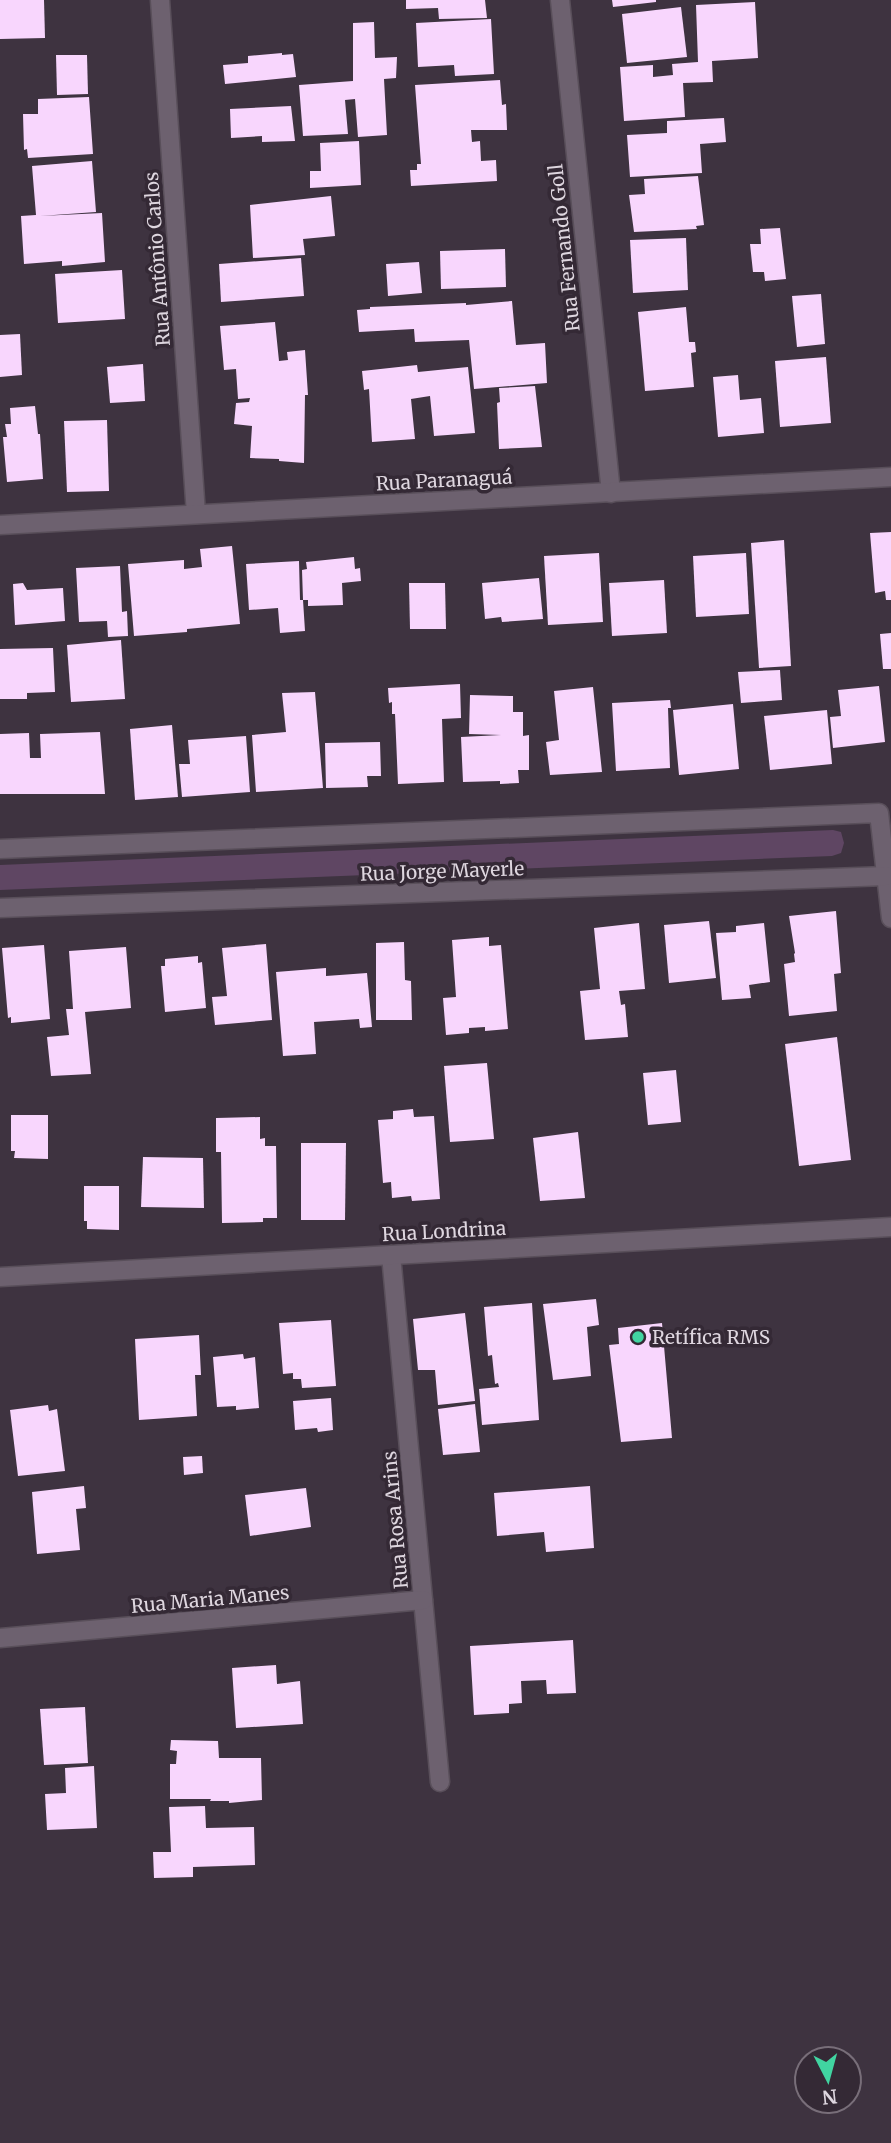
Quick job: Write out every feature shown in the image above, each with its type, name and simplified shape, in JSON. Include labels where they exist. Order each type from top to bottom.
[{"type":"street","name":"Rua Antônio Carlos","points":[[160,0],[196,514]]},
{"type":"street","name":"Rua Fernando Goll","points":[[560,0],[611,493]]},
{"type":"street","name":"Rua Paranaguá","points":[[0,525],[891,477]]},
{"type":"street","name":"Rua Jorge Mayerle","points":[[0,849],[879,813],[886,876],[0,908]]},
{"type":"street","points":[[886,876],[891,918]]},
{"type":"street","name":"Rua Londrina","points":[[0,1277],[891,1227]]},
{"type":"street","name":"Rua Rosa Arins","points":[[391,1255],[440,1782]]},
{"type":"street","name":"Rua Maria Manes","points":[[0,1639],[423,1600]]},
{"type":"shaded area","points":[[833,830],[841,832],[844,843],[841,853],[832,856],[0,890],[0,865]]},
{"type":"building","points":[[0,0],[44,0],[45,38],[0,39]]},
{"type":"building","points":[[406,0],[485,0],[487,18],[439,19],[438,8],[406,9]]},
{"type":"building","points":[[612,0],[656,0],[656,2],[613,7]]},
{"type":"building","points":[[755,2],[758,58],[712,61],[713,82],[683,83],[685,117],[624,121],[620,67],[653,65],[653,77],[673,75],[672,64],[698,62],[696,5]]},
{"type":"building","points":[[681,7],[687,57],[627,63],[622,14]]},
{"type":"building","points":[[491,19],[494,74],[455,76],[454,65],[418,67],[416,23]]},
{"type":"building","points":[[374,22],[375,58],[397,57],[396,78],[384,79],[387,135],[358,137],[355,99],[345,100],[348,134],[303,136],[299,85],[353,81],[353,23]]},
{"type":"building","points":[[293,54],[296,77],[225,84],[223,65],[248,63],[248,56]]},
{"type":"building","points":[[56,55],[87,55],[88,94],[57,95]]},
{"type":"building","points":[[500,80],[502,105],[506,104],[507,130],[471,130],[472,142],[480,141],[481,161],[496,160],[497,181],[411,186],[410,170],[417,170],[417,164],[421,164],[415,85]]},
{"type":"building","points":[[89,97],[93,154],[28,158],[27,149],[24,150],[23,114],[38,114],[38,99]]},
{"type":"building","points":[[291,106],[295,141],[262,142],[262,136],[231,138],[230,109]]},
{"type":"building","points":[[724,118],[726,142],[700,144],[702,173],[630,177],[627,135],[667,133],[667,121]]},
{"type":"building","points":[[359,141],[361,185],[310,188],[310,171],[321,171],[320,143]]},
{"type":"building","points":[[92,161],[96,212],[40,216],[102,213],[105,262],[62,266],[62,261],[24,264],[21,216],[36,215],[32,166]]},
{"type":"building","points":[[698,176],[704,225],[696,226],[697,229],[634,232],[629,195],[645,194],[644,179]]},
{"type":"building","points":[[331,196],[335,236],[303,239],[305,255],[253,258],[250,205]]},
{"type":"building","points":[[780,228],[786,279],[765,281],[764,272],[753,272],[750,244],[761,244],[760,229]]},
{"type":"building","points":[[686,238],[688,290],[633,293],[630,240]]},
{"type":"building","points":[[505,249],[506,287],[441,289],[440,251]]},
{"type":"building","points":[[301,258],[304,296],[221,302],[219,264]]},
{"type":"building","points":[[419,262],[422,293],[388,296],[386,264]]},
{"type":"building","points":[[122,270],[125,319],[58,323],[55,274]]},
{"type":"building","points":[[821,294],[825,344],[797,347],[792,296]]},
{"type":"building","points":[[512,301],[516,345],[545,343],[547,383],[474,389],[469,340],[415,342],[414,329],[359,332],[357,310],[370,307]]},
{"type":"building","points":[[686,307],[689,342],[695,342],[696,352],[691,353],[694,387],[645,391],[638,312]]},
{"type":"building","points":[[275,322],[279,361],[288,360],[287,352],[305,350],[308,395],[305,395],[304,463],[250,458],[252,426],[234,424],[236,403],[249,402],[250,398],[238,399],[236,369],[224,370],[220,326]]},
{"type":"building","points":[[20,334],[22,375],[0,377],[0,335]]},
{"type":"building","points":[[826,357],[831,423],[780,427],[775,361]]},
{"type":"building","points":[[143,364],[145,401],[110,403],[107,367]]},
{"type":"building","points":[[417,365],[418,372],[468,367],[475,433],[434,436],[430,396],[411,399],[415,439],[372,442],[369,389],[364,390],[362,371]]},
{"type":"building","points":[[738,375],[740,400],[761,398],[764,433],[718,437],[713,377]]},
{"type":"building","points":[[535,386],[542,447],[499,449],[499,388]]},
{"type":"building","points":[[35,406],[43,479],[7,482],[3,437],[7,437],[5,424],[11,424],[10,408]]},
{"type":"building","points":[[107,420],[109,491],[67,492],[64,421]]},
{"type":"building","points":[[891,532],[891,600],[886,600],[885,591],[875,593],[870,533]]},
{"type":"building","points":[[784,540],[791,666],[759,668],[751,543]]},
{"type":"building","points":[[232,546],[240,624],[134,636],[128,564],[184,560],[184,569],[202,567],[200,549]]},
{"type":"building","points":[[599,553],[603,622],[548,625],[544,556]]},
{"type":"building","points":[[746,553],[749,614],[696,617],[693,556]]},
{"type":"building","points":[[354,557],[355,569],[360,568],[361,581],[342,583],[343,605],[308,606],[308,600],[303,600],[302,570],[307,569],[306,562]]},
{"type":"building","points":[[299,561],[300,600],[303,600],[305,631],[280,633],[278,608],[249,610],[246,564]]},
{"type":"building","points":[[120,566],[122,612],[127,611],[128,636],[108,637],[107,621],[79,622],[76,568]]},
{"type":"building","points":[[539,578],[543,619],[502,622],[501,617],[485,619],[482,583]]},
{"type":"building","points":[[664,580],[667,633],[612,636],[609,583]]},
{"type":"building","points":[[23,583],[27,590],[63,588],[65,621],[15,625],[13,584]]},
{"type":"building","points":[[409,583],[445,583],[446,629],[410,629]]},
{"type":"building","points":[[891,633],[891,669],[883,669],[880,634]]},
{"type":"building","points":[[121,640],[125,699],[71,702],[67,645]]},
{"type":"building","points":[[53,648],[55,692],[27,693],[27,699],[0,699],[0,649]]},
{"type":"building","points":[[780,670],[782,700],[741,703],[738,672]]},
{"type":"building","points":[[460,684],[461,718],[442,719],[444,782],[398,784],[395,714],[392,714],[392,702],[389,703],[388,688]]},
{"type":"building","points":[[879,686],[885,742],[833,748],[830,717],[841,716],[838,690]]},
{"type":"building","points":[[593,687],[602,772],[550,775],[546,742],[559,740],[554,691]]},
{"type":"building","points":[[315,692],[323,788],[256,792],[252,735],[286,732],[282,693]]},
{"type":"building","points":[[470,695],[513,696],[513,712],[523,712],[523,736],[529,735],[529,770],[518,770],[519,783],[463,782],[461,737],[501,735],[469,734]]},
{"type":"building","points":[[670,700],[670,768],[616,771],[612,703]]},
{"type":"building","points":[[733,704],[739,769],[679,775],[673,710]]},
{"type":"building","points":[[827,710],[832,764],[770,770],[764,716]]},
{"type":"building","points":[[172,725],[178,797],[135,800],[130,729]]},
{"type":"building","points":[[100,732],[105,794],[0,794],[0,734],[29,733],[30,758],[41,758],[40,734]]},
{"type":"building","points":[[246,736],[250,792],[182,797],[179,764],[190,764],[188,740]]},
{"type":"building","points":[[380,742],[381,776],[367,776],[368,787],[326,788],[325,743]]},
{"type":"building","points":[[836,911],[841,973],[834,974],[837,1011],[789,1016],[784,964],[795,962],[795,953],[789,916]]},
{"type":"building","points":[[709,921],[716,978],[669,983],[664,925]]},
{"type":"building","points":[[639,923],[645,989],[619,991],[621,1005],[625,1004],[628,1037],[585,1040],[580,991],[600,989],[594,928]]},
{"type":"building","points":[[764,923],[770,982],[749,985],[751,998],[722,1000],[716,933],[736,932],[736,926]]},
{"type":"building","points":[[489,937],[489,946],[501,945],[508,1029],[485,1031],[485,1027],[469,1028],[469,1033],[446,1035],[443,998],[456,997],[452,940]]},
{"type":"building","points":[[404,942],[405,980],[411,981],[412,1020],[376,1020],[376,943]]},
{"type":"building","points":[[266,944],[272,1020],[215,1025],[212,997],[227,996],[222,948]]},
{"type":"building","points":[[44,945],[50,1019],[11,1023],[11,1017],[8,1018],[2,948]]},
{"type":"building","points":[[126,947],[131,1008],[85,1012],[91,1074],[51,1076],[47,1037],[69,1035],[66,1009],[73,1009],[69,951]]},
{"type":"building","points":[[198,956],[198,963],[202,962],[206,1008],[165,1012],[161,966],[165,966],[165,959]]},
{"type":"building","points":[[326,968],[326,976],[367,973],[372,1027],[360,1028],[359,1019],[314,1022],[316,1054],[283,1056],[276,972]]},
{"type":"building","points":[[837,1037],[851,1160],[799,1166],[785,1044]]},
{"type":"building","points":[[487,1063],[494,1139],[450,1142],[444,1066]]},
{"type":"building","points":[[676,1070],[681,1122],[648,1125],[643,1073]]},
{"type":"building","points":[[413,1109],[414,1117],[434,1116],[440,1199],[412,1201],[411,1196],[392,1198],[391,1182],[383,1183],[378,1120],[393,1119],[393,1111]]},
{"type":"building","points":[[11,1115],[48,1115],[48,1159],[14,1158],[15,1151],[11,1151]]},
{"type":"building","points":[[260,1117],[260,1139],[265,1138],[265,1146],[276,1146],[277,1218],[263,1218],[263,1222],[222,1223],[221,1152],[216,1152],[216,1118]]},
{"type":"building","points":[[578,1132],[585,1198],[540,1201],[533,1138]]},
{"type":"building","points":[[301,1143],[346,1143],[345,1220],[301,1220]]},
{"type":"building","points":[[143,1157],[203,1158],[204,1208],[141,1207]]},
{"type":"building","points":[[84,1186],[119,1186],[119,1230],[87,1229],[87,1221],[84,1221]]},
{"type":"building","points":[[596,1299],[599,1325],[587,1327],[591,1376],[553,1380],[543,1304]]},
{"type":"building","points":[[532,1303],[539,1420],[482,1425],[479,1389],[499,1387],[498,1383],[495,1384],[492,1355],[488,1356],[484,1307]]},
{"type":"building","points":[[465,1313],[475,1401],[438,1405],[435,1370],[418,1370],[413,1319]]},
{"type":"building","points":[[331,1320],[336,1386],[302,1388],[301,1379],[293,1379],[293,1373],[283,1374],[279,1323]]},
{"type":"building","points":[[662,1323],[672,1438],[621,1442],[609,1345],[619,1344],[618,1328]]},
{"type":"building","points":[[199,1335],[201,1375],[195,1375],[197,1416],[139,1420],[135,1339]]},
{"type":"building","points":[[243,1354],[244,1359],[255,1357],[259,1408],[236,1410],[236,1406],[217,1407],[213,1357]]},
{"type":"building","points":[[331,1398],[333,1430],[295,1430],[293,1401]]},
{"type":"building","points":[[475,1404],[480,1452],[443,1455],[438,1409]]},
{"type":"building","points":[[48,1405],[49,1411],[57,1409],[65,1471],[18,1476],[10,1410]]},
{"type":"building","points":[[202,1456],[203,1473],[184,1475],[183,1457]]},
{"type":"building","points":[[84,1486],[86,1508],[76,1509],[80,1550],[37,1554],[32,1492]]},
{"type":"building","points":[[590,1486],[594,1548],[546,1552],[544,1532],[497,1536],[494,1493]]},
{"type":"building","points":[[306,1488],[311,1527],[250,1536],[245,1495]]},
{"type":"building","points":[[573,1640],[576,1693],[547,1694],[546,1680],[521,1681],[522,1703],[509,1704],[509,1713],[474,1715],[470,1646]]},
{"type":"building","points":[[276,1665],[277,1684],[300,1681],[303,1724],[236,1728],[232,1668]]},
{"type":"building","points":[[85,1707],[88,1763],[44,1765],[40,1709]]},
{"type":"building","points":[[171,1740],[218,1741],[219,1758],[261,1758],[262,1800],[229,1803],[210,1801],[211,1799],[170,1799],[170,1764],[176,1764],[177,1751],[170,1750]]},
{"type":"building","points":[[94,1766],[97,1828],[47,1830],[45,1794],[66,1793],[65,1768]]},
{"type":"building","points":[[205,1806],[206,1828],[254,1827],[255,1865],[193,1867],[193,1877],[154,1878],[153,1852],[171,1852],[169,1807]]},
{"type":"place","name":"Retífica RMS","points":[[638,1337]]}]
